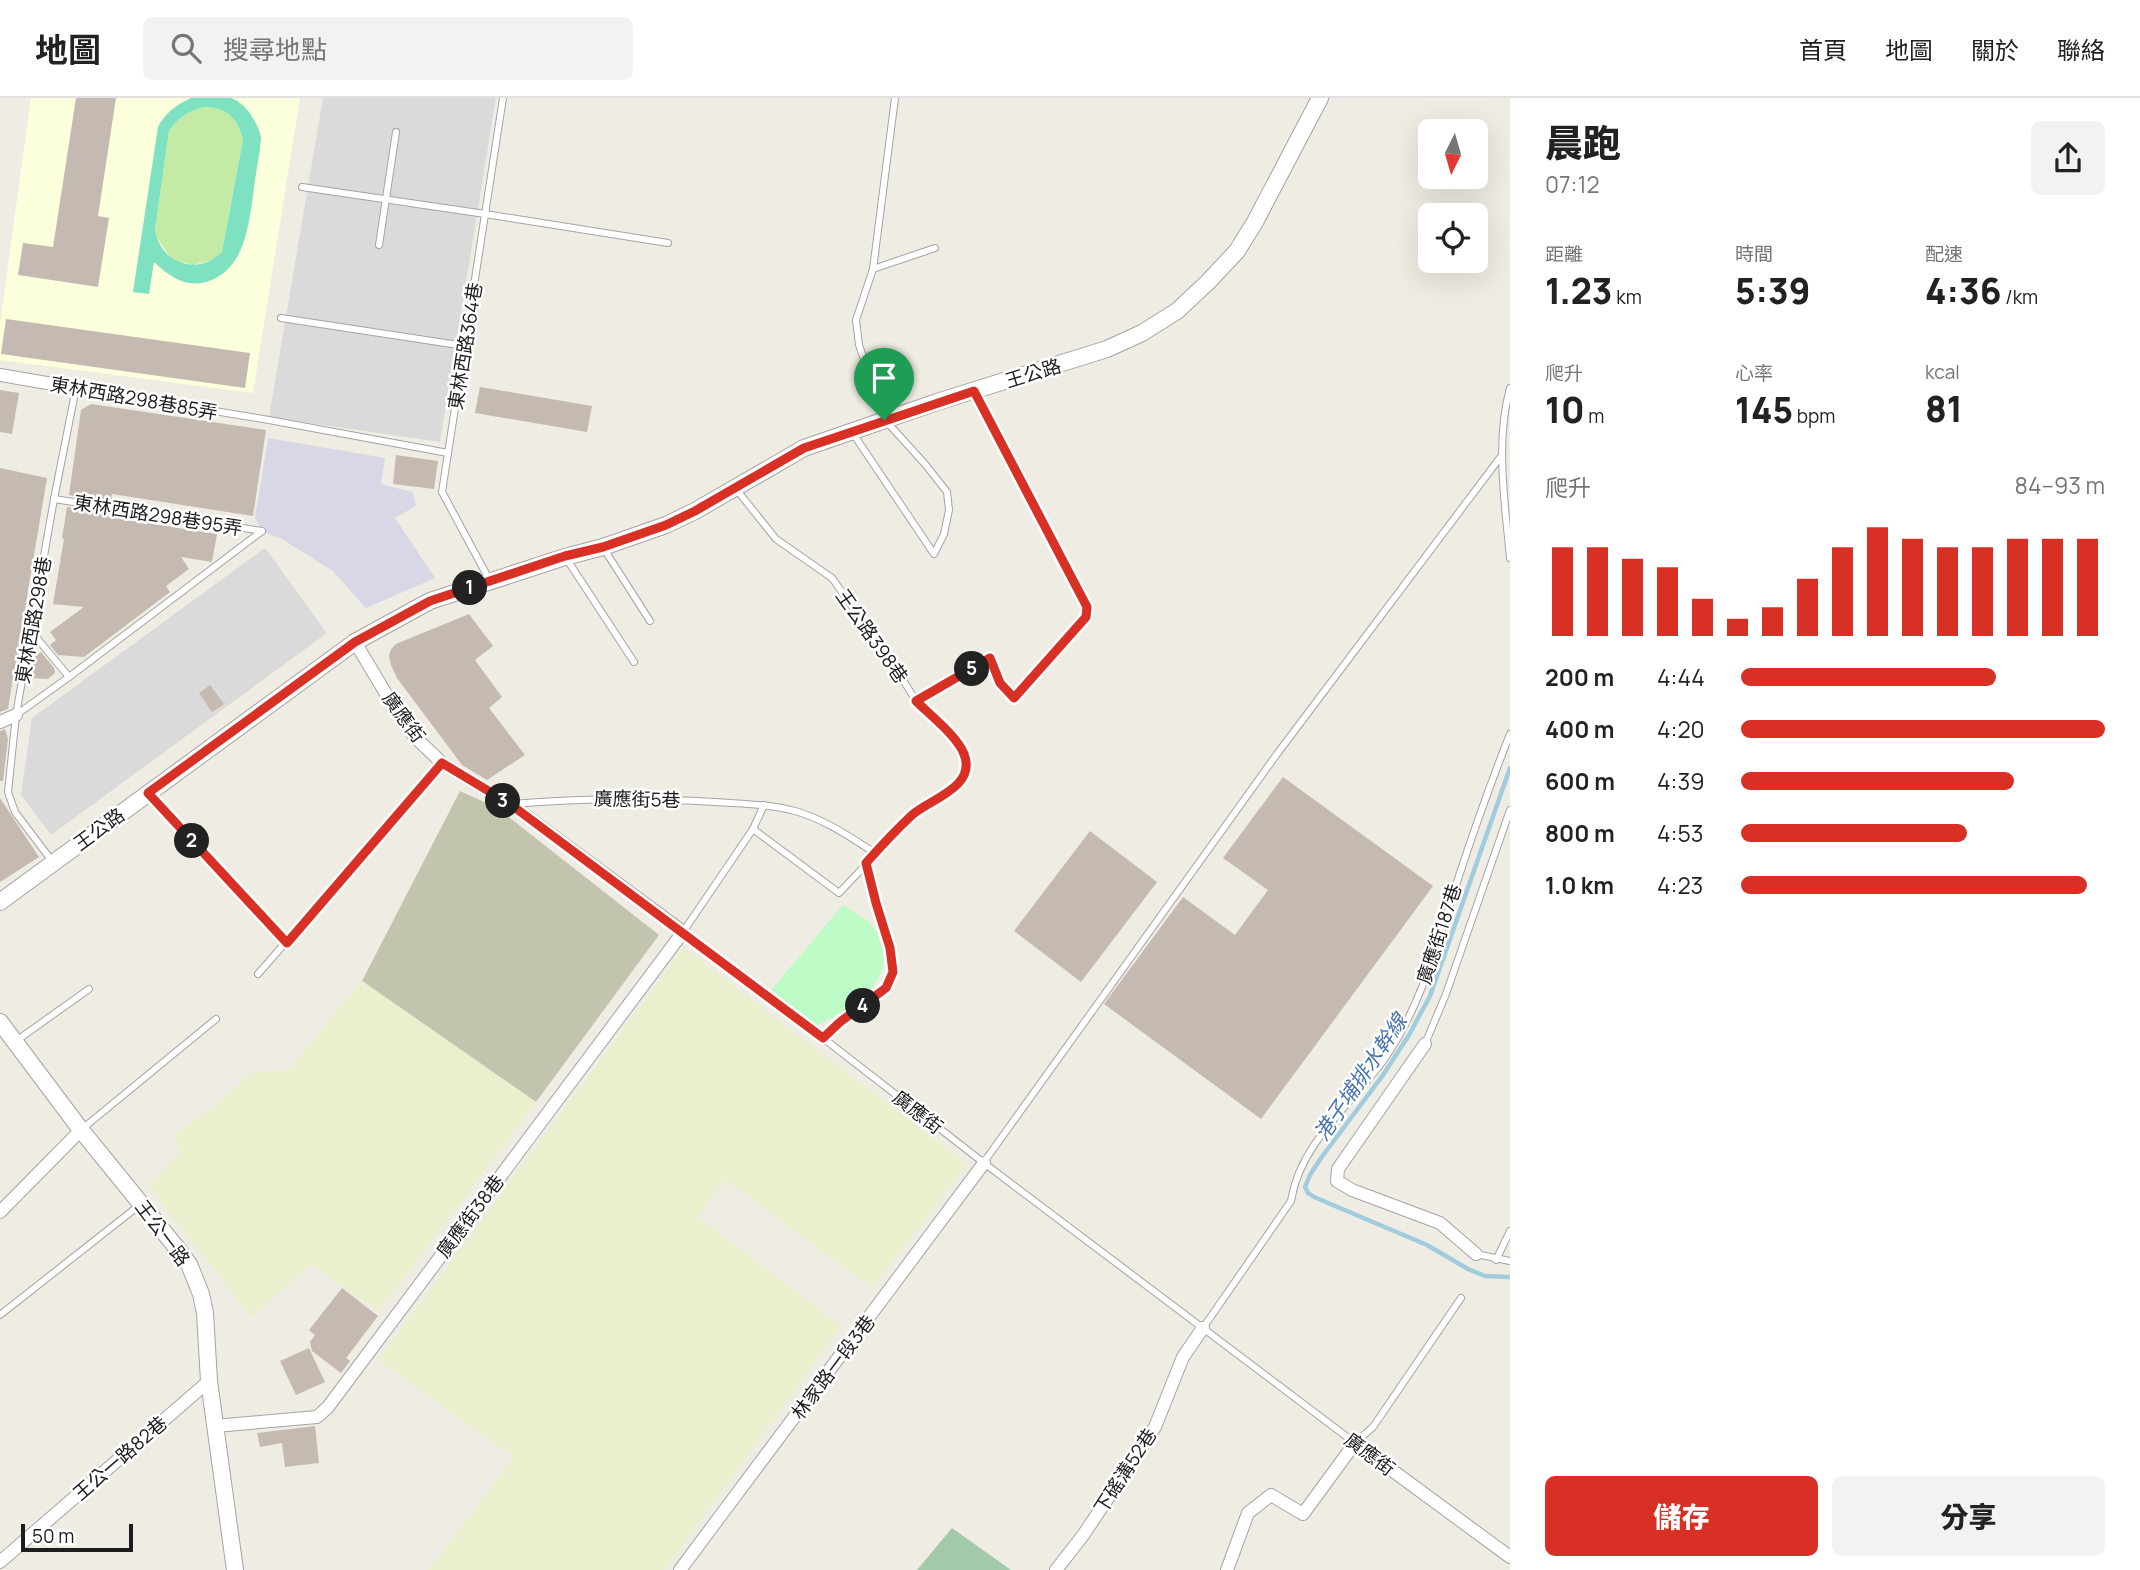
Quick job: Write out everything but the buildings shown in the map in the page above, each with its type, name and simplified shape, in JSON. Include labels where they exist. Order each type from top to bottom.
[{"type":"street","name":"王公路","points":[[0,902],[355,642],[430,601],[666,525],[804,448],[1107,349],[1142,333],[1177,311],[1207,284],[1237,251],[1320,98]]},
{"type":"street","name":"東林西路298巷85弄","points":[[0,375],[76,388]]},
{"type":"street","name":"廣應街","points":[[355,642],[401,719],[442,763],[510,804],[683,932]]},
{"type":"street","points":[[0,722],[16,715]]},
{"type":"street","name":"廣應街38巷","points":[[215,1426],[317,1417],[328,1408],[683,932]]},
{"type":"street","name":"王公一路","points":[[0,1022],[81,1130],[189,1264],[196,1279],[205,1313],[209,1381],[235,1570]]},
{"type":"street","points":[[1425,1044],[1338,1168],[1337,1181],[1352,1190],[1440,1223],[1476,1254]]},
{"type":"street","points":[[0,1212],[81,1130]]},
{"type":"street","name":"林家路一段3巷","points":[[680,1570],[984,1163]]},
{"type":"street","name":"下磘溝52巷","points":[[1056,1570],[1084,1534],[1155,1427],[1183,1357],[1203,1328]]},
{"type":"street","name":"王公一路82巷","points":[[0,1562],[209,1381]]},
{"type":"street","name":"廣應街","points":[[1355,1443],[1510,1557]]},
{"type":"street","points":[[1227,1570],[1248,1513],[1271,1494],[1303,1514],[1355,1443]]},
{"type":"lane","name":"東林西路364巷","points":[[491,582],[443,492],[503,98]]},
{"type":"lane","points":[[851,431],[934,554],[944,534],[948,510],[947,492],[884,420],[859,345],[856,320],[873,270],[896,98]]},
{"type":"lane","points":[[379,245],[396,132]]},
{"type":"lane","points":[[302,187],[667,243]]},
{"type":"lane","points":[[873,270],[935,248]]},
{"type":"lane","points":[[281,318],[466,346]]},
{"type":"lane","name":"東林西路298巷85弄","points":[[76,388],[447,453]]},
{"type":"lane","name":"東林西路298巷","points":[[16,715],[76,388]]},
{"type":"lane","points":[[1510,388],[1505,405],[1502,455],[1510,558]]},
{"type":"lane","points":[[753,829],[839,893],[915,813],[956,787],[963,775],[967,764],[963,751],[916,701],[990,658],[1000,683],[1014,698],[1086,617],[1087,607],[974,391]]},
{"type":"lane","points":[[984,1163],[1277,754],[1502,455]]},
{"type":"lane","name":"王公路398巷","points":[[735,488],[776,539],[832,578],[916,701]]},
{"type":"lane","name":"東林西路298巷95弄","points":[[54,499],[262,531]]},
{"type":"lane","name":"東林西路298巷","points":[[16,715],[262,531]]},
{"type":"lane","points":[[603,547],[650,621]]},
{"type":"lane","points":[[565,556],[634,662]]},
{"type":"lane","points":[[31,631],[69,677]]},
{"type":"lane","points":[[16,715],[8,792],[15,812],[53,862]]},
{"type":"lane","name":"廣應街187巷","points":[[1203,1328],[1291,1201],[1300,1170],[1329,1123],[1382,1062],[1399,1037],[1419,996],[1479,814],[1510,734]]},
{"type":"lane","points":[[258,974],[442,763]]},
{"type":"lane","points":[[148,793],[287,943]]},
{"type":"lane","name":"廣應街5巷","points":[[510,804],[574,799],[655,798],[764,805],[795,811],[823,821],[875,853]]},
{"type":"lane","points":[[683,932],[753,829],[764,805]]},
{"type":"lane","points":[[1425,1044],[1446,994],[1510,810]]},
{"type":"lane","points":[[823,1038],[886,988],[893,972],[890,948],[866,863]]},
{"type":"lane","name":"廣應街","points":[[683,932],[1355,1443]]},
{"type":"lane","points":[[15,1042],[89,989]]},
{"type":"lane","points":[[81,1130],[216,1019]]},
{"type":"lane","points":[[0,1315],[141,1204]]},
{"type":"lane","points":[[1496,1259],[1510,1231]]},
{"type":"lane","points":[[1476,1254],[1510,1261]]},
{"type":"lane","points":[[1355,1443],[1373,1427],[1461,1298]]},
{"type":"shaded area","points":[[31,98],[300,98],[253,393],[0,360],[0,324]]},
{"type":"shaded area","points":[[323,98],[496,98],[440,442],[269,417]]},
{"type":"shaded area","points":[[268,438],[385,458],[381,484],[412,492],[416,506],[395,518],[435,578],[366,608],[333,571],[282,539],[262,531],[255,518]]},
{"type":"shaded area","points":[[265,548],[327,633],[51,835],[21,795],[32,718]]},
{"type":"shaded area","points":[[460,791],[497,808],[659,935],[536,1102],[362,981]]},
{"type":"shaded area","points":[[684,948],[967,1164],[872,1288],[725,1179],[698,1217],[841,1326],[664,1570],[429,1570],[514,1457],[378,1360]]},
{"type":"shaded area","points":[[362,981],[536,1102],[379,1311],[311,1264],[251,1317],[149,1186],[180,1153],[174,1135],[210,1110],[251,1073],[290,1069]]},
{"type":"shaded area","points":[[952,1528],[1011,1570],[917,1570]]},
{"type":"green space","points":[[191,98],[236,100],[246,109],[257,126],[261,138],[260,149],[245,239],[235,260],[218,277],[206,282],[184,282],[154,262],[149,294],[133,292],[158,127],[168,114]],"holes":[[[204,107],[219,109],[230,115],[238,125],[243,139],[222,252],[212,259],[192,265],[182,263],[165,251],[155,230],[169,131],[188,113]]]},
{"type":"green space","points":[[204,107],[219,109],[230,115],[238,125],[243,139],[222,252],[216,259],[193,265],[172,260],[157,238],[155,230],[169,131],[184,116]]},
{"type":"green space","points":[[843,905],[874,928],[882,946],[883,962],[871,989],[845,1010],[816,1026],[771,990]]},
{"type":"waterway","name":"港子埔排水幹線","points":[[1510,768],[1430,996],[1383,1075],[1321,1158],[1305,1187],[1314,1197],[1427,1245],[1468,1269],[1485,1276],[1510,1277]]},
{"type":"route","points":[[974,391],[1087,607],[1086,617],[1014,698],[1000,683],[990,658],[916,701],[963,751],[967,764],[956,787],[915,813],[866,863],[890,948],[893,972],[886,988],[823,1038],[510,804],[442,763],[287,943],[148,793],[355,642],[430,601],[666,525],[804,448],[884,420],[974,391]]}]
